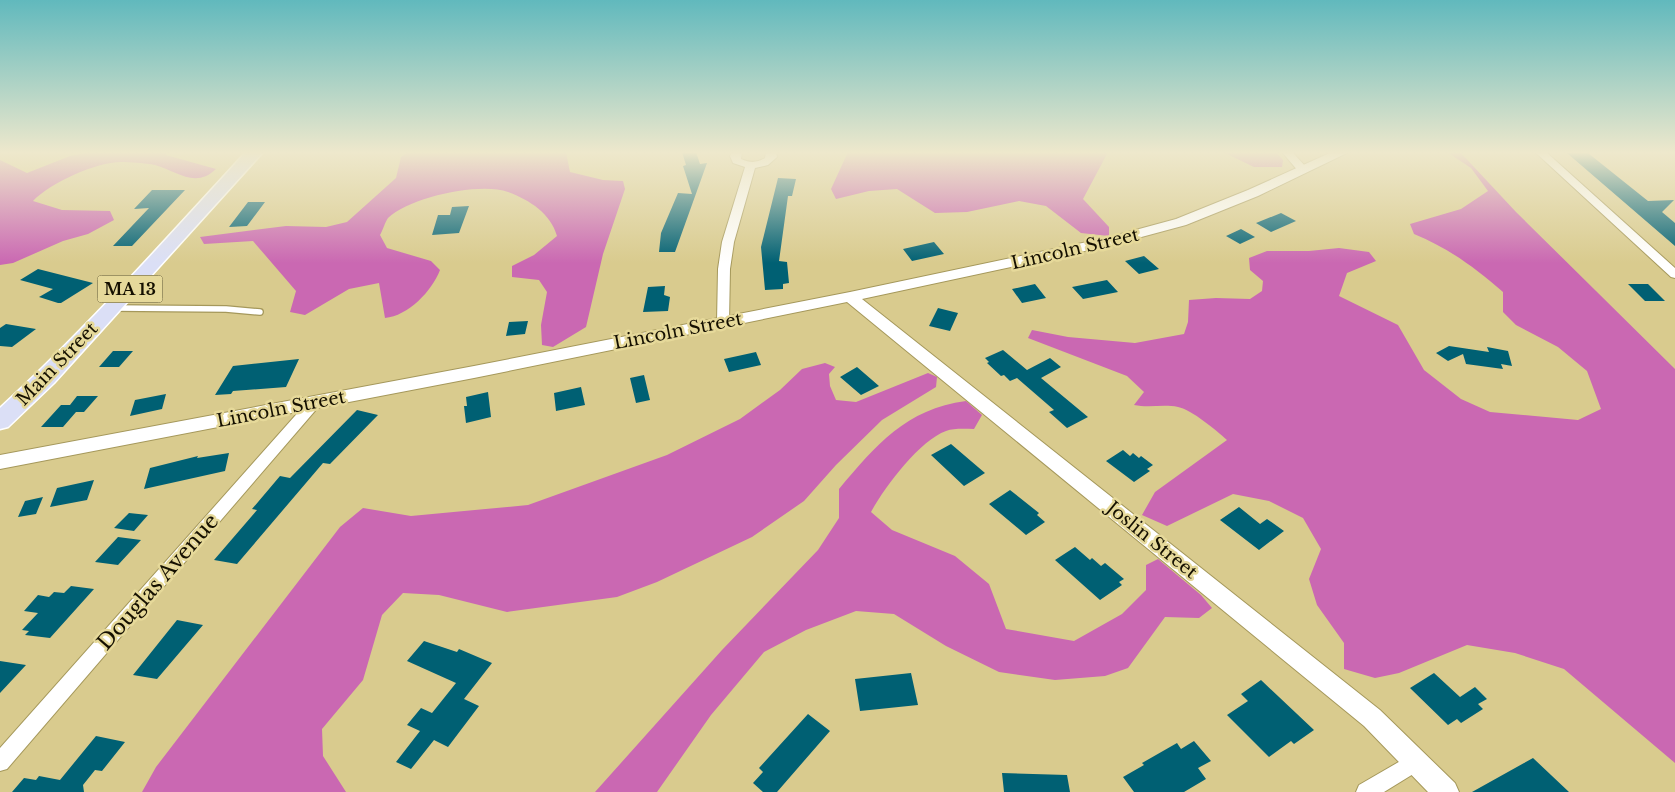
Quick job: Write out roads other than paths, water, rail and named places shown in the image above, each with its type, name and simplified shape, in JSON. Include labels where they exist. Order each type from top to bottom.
[{"type":"main road","name":"Main Street","points":[[4,413],[112,308],[220,189]]},
{"type":"street","points":[[723,322],[724,268],[728,242],[744,189]]},
{"type":"street","name":"Lincoln Street","points":[[0,462],[850,297],[1108,242],[1164,228],[1262,189]]},
{"type":"street","points":[[1581,189],[1675,274]]},
{"type":"street","name":"Joslin Street","points":[[850,297],[1372,718],[1446,792]]},
{"type":"street","name":"Douglas Avenue","points":[[0,762],[315,402]]},
{"type":"street","points":[[1366,792],[1416,761]]},
{"type":"lane","points":[[112,308],[226,309],[260,312]]}]
